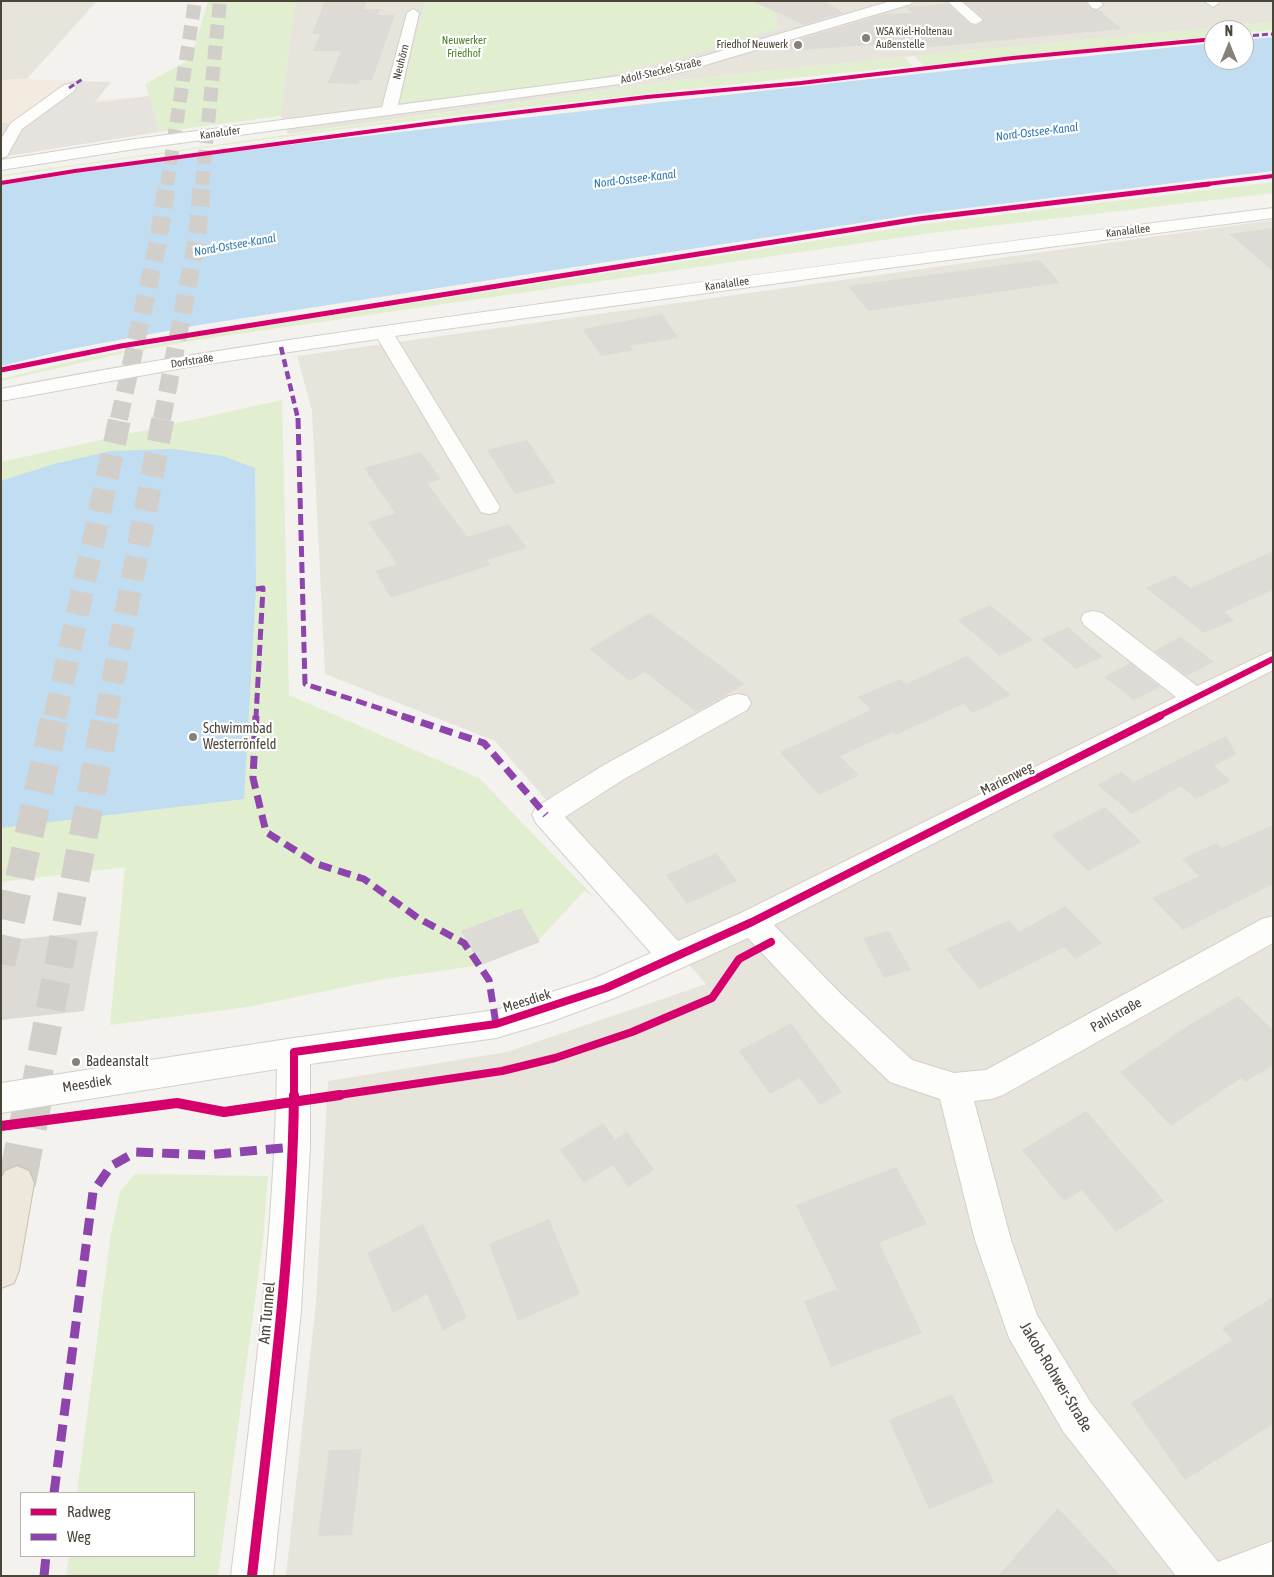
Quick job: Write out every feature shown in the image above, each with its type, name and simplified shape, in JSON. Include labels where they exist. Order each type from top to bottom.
[{"type":"highway","points":[[1,1270],[17,1183]]},
{"type":"street","name":"Adolf-Steckel-Straße","points":[[440,104],[602,83],[680,68],[906,1]]},
{"type":"street","points":[[953,1],[976,20]]},
{"type":"street","name":"Neuhörn","points":[[389,110],[413,13]]},
{"type":"street","points":[[1,153],[9,126],[69,88]]},
{"type":"street","name":"Kanalufer","points":[[1,164],[136,144],[440,104]]},
{"type":"street","name":"Kanalallee","points":[[383,332],[888,261],[1273,212]]},
{"type":"street","points":[[383,332],[489,507]]},
{"type":"street","name":"Dorfstraße","points":[[1,396],[89,377],[383,332]]},
{"type":"street","points":[[1093,619],[1195,698]]},
{"type":"street","name":"Marienweg","points":[[752,922],[1273,659]]},
{"type":"street","points":[[674,958],[546,815],[614,772],[738,703]]},
{"type":"street","points":[[752,922],[831,1004],[902,1072],[954,1088]]},
{"type":"street","name":"Meesdiek","points":[[1,1098],[294,1052],[496,1024],[606,988],[752,922]]},
{"type":"street","name":"Pahlstraße","points":[[954,1088],[991,1084],[1273,928]]},
{"type":"street","name":"Am Tunnel","points":[[252,1576],[282,1311],[293,1147],[294,1052]]},
{"type":"street","name":"Jakob-Rohwer-Straße","points":[[954,1088],[993,1240],[1022,1325],[1077,1417],[1203,1576]]},
{"type":"street","points":[[1234,1576],[1273,1562]]},
{"type":"shaded area","points":[[1,1],[97,1],[27,79],[1,80]]},
{"type":"shaded area","points":[[295,1],[425,1],[401,102],[589,79],[687,56],[779,28],[770,1],[1273,1],[1273,22],[1254,24],[1254,20],[1204,20],[1204,29],[671,81],[288,134],[281,116]]},
{"type":"shaded area","points":[[1,80],[80,81],[55,98],[92,100],[149,96],[159,132],[1,157]]},
{"type":"shaded area","points":[[71,81],[111,82],[94,103],[149,96],[159,132],[1,157],[1,123],[12,123]]},
{"type":"shaded area","points":[[1273,220],[1273,1576],[286,1576],[316,1302],[328,1081],[507,1052],[706,984],[495,741],[325,674],[312,411],[297,356]]},
{"type":"green space","points":[[208,1],[295,1],[281,116],[159,132],[145,84],[191,59]]},
{"type":"green space","name":"Neuwerker Friedhof","points":[[425,1],[770,1],[779,28],[687,56],[589,79],[400,103]]},
{"type":"green space","points":[[1273,22],[1273,30],[1254,32],[1254,24]]},
{"type":"green space","points":[[1204,29],[1204,37],[924,66],[914,56]]},
{"type":"green space","points":[[904,57],[913,66],[457,115],[229,144],[1,177],[1,175],[671,81]]},
{"type":"green space","points":[[1273,182],[1273,193],[931,233],[197,340],[120,354],[1,381],[1,379],[80,359],[199,336],[924,224]]},
{"type":"green space","name":"Schwimmbad Westerrönfeld","points":[[282,400],[289,695],[479,778],[594,897],[584,891],[535,944],[481,965],[384,979],[247,1007],[110,1025],[125,867],[1,882],[1,462]]},
{"type":"green space","points":[[135,1174],[268,1176],[263,1241],[218,1576],[66,1576],[69,1557],[195,1557],[195,1492],[77,1492],[111,1233],[120,1192]]},
{"type":"water","name":"Nord-Ostsee-Kanal","points":[[1273,37],[1273,171],[918,214],[199,325],[71,349],[1,366],[1,185],[176,159],[352,137],[842,82],[1204,44],[1204,70],[1254,70],[1254,39]]},
{"type":"water","points":[[174,449],[223,456],[255,468],[256,589],[244,799],[1,828],[1,481],[54,464],[111,451]]},
{"type":"building","points":[[325,1],[367,1],[364,9],[380,9],[377,15],[395,15],[372,80],[360,80],[358,84],[328,83],[341,51],[313,51],[320,34],[312,34]]},
{"type":"building","points":[[752,1],[824,1],[843,13],[804,25]]},
{"type":"building","points":[[1085,1],[1090,9],[1099,10],[1122,29],[910,49],[903,43],[784,51],[783,44],[884,14],[913,13],[906,7],[947,4],[970,24],[977,26],[985,20],[965,2]]},
{"type":"building","points":[[1273,228],[1273,271],[1229,234]]},
{"type":"building","points":[[1040,260],[1060,283],[868,311],[848,286]]},
{"type":"building","points":[[662,314],[678,338],[630,346],[633,350],[601,356],[583,329]]},
{"type":"building","points":[[527,440],[556,483],[515,494],[487,450]]},
{"type":"building","points":[[421,452],[441,479],[427,483],[467,537],[509,524],[527,548],[487,560],[491,565],[391,598],[375,571],[397,564],[368,522],[395,513],[364,468]]},
{"type":"building","points":[[1273,551],[1273,590],[1224,612],[1234,620],[1204,633],[1146,588],[1174,575],[1191,588]]},
{"type":"building","points":[[990,605],[1033,640],[1000,656],[958,620]]},
{"type":"building","points":[[649,613],[745,684],[696,712],[645,672],[630,681],[589,649]]},
{"type":"building","points":[[1068,627],[1103,657],[1076,669],[1041,639]]},
{"type":"building","points":[[1181,637],[1214,662],[1187,676],[1154,651]]},
{"type":"building","points":[[967,656],[1011,695],[973,713],[963,704],[896,735],[893,732],[840,756],[859,775],[819,795],[780,752],[871,710],[858,697],[900,679],[906,684]]},
{"type":"building","points":[[1130,663],[1160,687],[1134,700],[1104,677]]},
{"type":"building","points":[[1226,736],[1236,754],[1214,766],[1231,781],[1196,799],[1181,786],[1132,814],[1098,785],[1121,772],[1134,782]]},
{"type":"building","points":[[1105,807],[1142,842],[1088,871],[1051,835]]},
{"type":"building","points":[[1273,825],[1273,884],[1183,930],[1152,898],[1199,876],[1182,859],[1216,843],[1221,848]]},
{"type":"building","points":[[716,853],[737,881],[687,904],[666,875]]},
{"type":"building","points":[[1065,906],[1102,943],[1075,959],[1064,947],[980,989],[946,949],[1009,920],[1019,932]]},
{"type":"building","points":[[521,908],[540,942],[481,965],[461,931]]},
{"type":"building","points":[[98,931],[84,1011],[1,1020],[1,941]]},
{"type":"building","points":[[889,931],[911,970],[884,978],[863,938]]},
{"type":"building","points":[[1238,996],[1273,1030],[1273,1065],[1245,1082],[1241,1078],[1171,1126],[1120,1072],[1189,1025]]},
{"type":"building","points":[[791,1023],[842,1092],[820,1105],[800,1078],[770,1094],[739,1051]]},
{"type":"building","points":[[1086,1111],[1164,1201],[1116,1232],[1082,1190],[1064,1201],[1022,1150]]},
{"type":"building","points":[[603,1123],[615,1140],[627,1132],[654,1170],[628,1187],[613,1165],[584,1183],[560,1150]]},
{"type":"building","points":[[896,1167],[927,1224],[879,1243],[922,1333],[831,1367],[804,1301],[837,1289],[796,1205]]},
{"type":"building","points":[[549,1219],[580,1294],[518,1321],[489,1244]]},
{"type":"building","points":[[423,1224],[467,1317],[443,1331],[427,1294],[393,1313],[367,1253]]},
{"type":"building","points":[[1273,1297],[1273,1424],[1185,1480],[1131,1403],[1232,1340],[1222,1328]]},
{"type":"building","points":[[952,1394],[994,1482],[929,1509],[889,1420]]},
{"type":"building","points":[[362,1449],[352,1535],[318,1536],[329,1450]]},
{"type":"building","points":[[1058,1508],[1121,1576],[998,1576]]},
{"type":"tunnel","points":[[167,185],[195,1]]},
{"type":"tunnel","points":[[202,185],[220,1]]},
{"type":"tunnel","points":[[119,419],[158,242],[167,184]]},
{"type":"tunnel","points":[[162,419],[197,238],[202,184]]},
{"type":"tunnel","points":[[55,717],[120,418]]},
{"type":"tunnel","points":[[106,717],[163,418]]},
{"type":"tunnel","points":[[1,964],[55,716]]},
{"type":"tunnel","points":[[34,1096],[106,716]]},
{"type":"tunnel","points":[[17,1183],[34,1095]]},
{"type":"marked path","points":[[1254,35],[1273,34]]},
{"type":"marked path","points":[[69,88],[84,78]]},
{"type":"marked path","points":[[281,347],[298,414],[305,684],[484,743],[546,815]]},
{"type":"marked path","points":[[256,589],[263,588],[253,778],[266,832],[317,864],[364,879],[418,918],[464,943],[489,980],[496,1024]]},
{"type":"marked path","points":[[54,1492],[93,1192],[111,1166],[136,1152],[206,1155],[293,1147]]},
{"type":"marked path","points":[[44,1576],[46,1557]]},
{"type":"cycle path","points":[[1,183],[75,171],[463,119],[647,97],[801,83],[1013,58],[1204,40]]},
{"type":"cycle path","points":[[1,370],[121,346],[918,219],[1273,176]]},
{"type":"cycle path","points":[[252,1576],[282,1311],[293,1147],[294,1052],[496,1024],[606,988],[752,922],[1273,659]]},
{"type":"cycle path","points":[[1,1126],[177,1103],[224,1112],[502,1071],[555,1058],[632,1032],[712,998],[739,959],[771,942]]},
{"type":"place","name":"WSA Kiel-Holtenau Außenstelle","points":[[866,38]]},
{"type":"place","name":"Friedhof Neuwerk","points":[[798,45]]},
{"type":"place","name":"Schwimmbad Westerrönfeld","points":[[193,737]]},
{"type":"place","name":"Badeanstalt","points":[[76,1062]]}]
